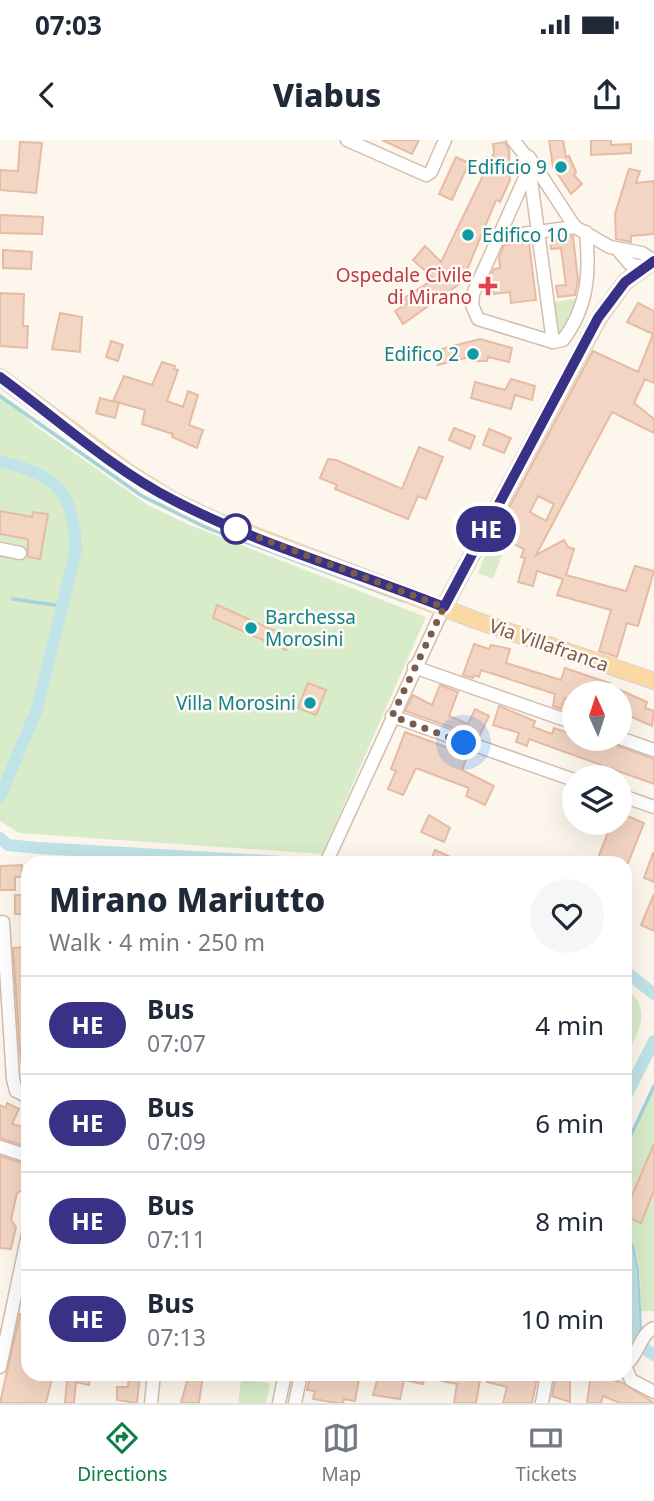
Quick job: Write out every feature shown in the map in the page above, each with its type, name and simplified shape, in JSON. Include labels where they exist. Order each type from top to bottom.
[{"type":"main road","points":[[444,607],[598,318],[622,286],[648,264]]},
{"type":"main road","name":"Via Villafranca","points":[[0,377],[128,472],[171,499],[296,553],[654,681]]},
{"type":"street","points":[[347,140],[426,175],[431,172],[445,140]]},
{"type":"street","points":[[515,140],[528,159],[581,229],[588,253],[583,306],[565,338],[553,342],[484,323],[474,314],[473,293],[526,174],[528,159],[527,140]]},
{"type":"street","points":[[528,159],[532,170],[553,342]]},
{"type":"street","points":[[499,237],[581,229],[617,250]]},
{"type":"street","points":[[588,253],[597,248],[642,253],[648,264]]},
{"type":"street","points":[[617,250],[622,286]]},
{"type":"street","points":[[0,549],[20,553]]},
{"type":"street","points":[[329,856],[444,607]]},
{"type":"street","points":[[414,667],[562,719]]},
{"type":"street","points":[[392,716],[562,776]]},
{"type":"street","points":[[632,742],[654,750]]},
{"type":"street","points":[[632,799],[654,807]]},
{"type":"street","points":[[3,922],[6,1044],[15,1089],[21,1093]]},
{"type":"street","points":[[0,1147],[21,1154]]},
{"type":"street","points":[[0,1367],[21,1267]]},
{"type":"street","points":[[632,1357],[650,1330]]},
{"type":"street","points":[[151,1403],[154,1381]]},
{"type":"street","points":[[279,1403],[284,1381]]},
{"type":"street","points":[[287,1381],[298,1388]]},
{"type":"street","points":[[295,1403],[300,1381]]},
{"type":"street","points":[[542,1403],[546,1381]]},
{"type":"street","points":[[632,1381],[654,1392]]},
{"type":"green space","points":[[580,298],[566,330],[556,333],[552,302]]},
{"type":"green space","points":[[0,393],[34,425],[148,505],[187,524],[426,617],[322,854],[19,833],[0,821]]},
{"type":"green space","points":[[491,542],[505,547],[493,579],[478,573]]},
{"type":"green space","points":[[632,994],[641,1013],[632,1043]]},
{"type":"green space","points":[[654,1088],[654,1311],[640,1311],[638,1261],[632,1244],[632,1138]]},
{"type":"green space","points":[[241,1381],[270,1383],[266,1403],[238,1403]]},
{"type":"water","points":[[632,1245],[638,1270],[641,1329],[632,1347]]},
{"type":"building","points":[[382,140],[419,140],[412,154]]},
{"type":"building","name":"Edificio 9","points":[[549,140],[563,140],[566,157],[569,156],[576,172],[574,175],[582,184],[571,194],[553,167]]},
{"type":"building","points":[[591,140],[611,140],[611,145],[631,144],[631,153],[591,155]]},
{"type":"building","points":[[20,142],[42,143],[36,193],[0,190],[0,170],[18,171]]},
{"type":"building","name":"Edifico 10","points":[[505,142],[509,149],[510,180],[500,202],[496,200],[462,282],[403,324],[395,311],[408,303],[404,298],[434,279],[413,260],[425,246],[441,262],[494,153],[493,144]]},
{"type":"building","points":[[456,157],[469,163],[452,200],[439,194]]},
{"type":"building","points":[[629,169],[640,171],[636,183],[654,181],[654,234],[631,236],[631,242],[616,239],[615,214]]},
{"type":"building","points":[[0,215],[43,217],[42,234],[0,233]]},
{"type":"building","points":[[573,236],[578,280],[575,295],[558,297],[556,286],[566,285],[561,248],[551,249],[550,239]]},
{"type":"building","points":[[529,242],[536,300],[511,303],[510,292],[494,294],[489,279],[494,269],[500,268],[499,258],[504,245]]},
{"type":"building","points":[[3,250],[32,252],[31,269],[3,268]]},
{"type":"building","points":[[0,293],[24,294],[23,326],[28,326],[27,348],[0,346]]},
{"type":"building","points":[[638,303],[654,311],[654,383],[645,379],[634,403],[654,419],[654,433],[612,412],[536,555],[564,540],[568,547],[574,549],[566,575],[626,591],[635,566],[654,571],[638,626],[627,623],[617,657],[599,651],[611,610],[557,595],[563,579],[537,571],[533,586],[518,582],[525,558],[521,557],[524,549],[499,537],[504,517],[593,351],[638,372],[653,334],[627,322]],"holes":[[[538,496],[554,504],[546,521],[530,512]]]},
{"type":"building","points":[[60,313],[82,317],[80,352],[52,349]]},
{"type":"building","name":"Edifico 2","points":[[480,339],[512,348],[509,362],[488,357],[487,361],[475,361],[473,356],[438,365],[434,351]]},
{"type":"building","points":[[111,341],[123,345],[118,361],[106,357]]},
{"type":"building","points":[[162,362],[175,366],[174,369],[178,370],[167,401],[183,407],[188,391],[198,395],[189,425],[203,430],[197,448],[172,437],[173,434],[142,424],[145,410],[113,401],[124,376],[152,385]]},
{"type":"building","points":[[511,379],[535,386],[532,400],[515,395],[511,409],[471,398],[475,382],[505,390]]},
{"type":"building","points":[[100,398],[119,403],[115,418],[96,413]]},
{"type":"building","points":[[454,428],[475,436],[470,449],[449,440]]},
{"type":"building","points":[[489,429],[511,438],[504,453],[483,445]]},
{"type":"building","points":[[419,447],[443,457],[426,499],[418,496],[408,519],[335,489],[337,485],[320,478],[328,459],[336,460],[402,489]]},
{"type":"building","points":[[0,511],[32,517],[33,512],[48,514],[40,559],[28,557],[28,539],[0,534]]},
{"type":"building","name":"Barchessa Morosini","points":[[217,605],[291,638],[286,650],[213,618]]},
{"type":"building","points":[[474,644],[489,649],[491,645],[510,649],[506,663],[561,680],[565,668],[603,681],[562,681],[561,709],[553,706],[555,694],[481,670],[479,677],[463,675]]},
{"type":"building","name":"Villa Morosini","points":[[308,683],[326,690],[316,715],[298,708]]},
{"type":"building","points":[[440,685],[458,692],[449,716],[468,724],[475,709],[489,716],[479,737],[405,711],[413,695],[432,705]]},
{"type":"building","points":[[632,695],[647,702],[645,708],[654,711],[652,726],[632,717]]},
{"type":"building","points":[[499,706],[535,721],[533,727],[552,734],[554,728],[562,731],[562,751],[529,739],[527,746],[516,742],[519,733],[493,725]]},
{"type":"building","points":[[405,732],[468,755],[462,770],[494,786],[485,805],[466,796],[469,788],[416,768],[403,795],[388,789],[396,771],[391,769]]},
{"type":"building","points":[[562,751],[632,751],[654,759],[654,784],[632,776],[632,765],[601,765]]},
{"type":"building","points":[[429,815],[450,828],[444,842],[421,832]]},
{"type":"building","points":[[632,818],[644,823],[631,856],[599,856],[607,835],[632,835]]},
{"type":"building","points":[[435,850],[448,856],[433,856]]},
{"type":"building","points":[[654,853],[654,882],[644,878]]},
{"type":"building","points":[[21,865],[21,877],[15,877],[15,890],[0,890],[0,866]]},
{"type":"building","points":[[654,894],[654,931],[641,925]]},
{"type":"building","points":[[15,895],[21,895],[21,914],[15,914]]},
{"type":"building","points":[[21,947],[21,1060],[20,1052],[13,948]]},
{"type":"building","points":[[7,1103],[19,1109],[12,1124],[21,1126],[21,1145],[0,1138],[0,1105],[6,1108]]},
{"type":"building","points":[[654,1144],[654,1190],[641,1223],[632,1219],[632,1196]]},
{"type":"building","points":[[0,1156],[21,1163],[21,1191],[17,1193],[11,1220],[16,1227],[11,1249],[0,1248]]},
{"type":"building","points":[[21,1314],[21,1381],[51,1381],[46,1403],[0,1403]]},
{"type":"building","points":[[67,1381],[89,1381],[89,1385],[76,1382],[74,1403],[65,1403]]},
{"type":"building","points":[[128,1381],[139,1381],[137,1403],[117,1400],[117,1387],[128,1387]]},
{"type":"building","points":[[187,1381],[202,1381],[199,1403],[181,1403]]},
{"type":"building","points":[[309,1381],[359,1381],[355,1401],[344,1399],[343,1403],[337,1403],[313,1399],[315,1391],[307,1390]]},
{"type":"building","points":[[377,1381],[404,1381],[400,1399],[373,1395]]},
{"type":"building","points":[[442,1381],[480,1381],[476,1403],[454,1403],[457,1384]]},
{"type":"building","points":[[537,1381],[532,1403],[503,1403],[507,1387],[487,1382]]},
{"type":"building","points":[[555,1381],[570,1381],[570,1402],[552,1396]]},
{"type":"building","points":[[590,1381],[616,1381],[654,1403],[620,1403],[603,1396],[601,1403],[587,1403]]},
{"type":"waterway","points":[[0,396],[142,496],[205,527],[404,601]]},
{"type":"waterway","points":[[0,461],[35,473],[58,488],[71,512],[76,549],[37,709],[0,797]]},
{"type":"waterway","points":[[13,599],[61,606]]},
{"type":"waterway","points":[[0,838],[8,845],[179,856]]},
{"type":"waterway","points":[[632,977],[654,994]]},
{"type":"waterway","points":[[632,1084],[654,1041]]},
{"type":"waterway","points":[[632,1133],[654,1086]]},
{"type":"waterway","points":[[632,1335],[635,1342],[654,1355]]},
{"type":"bus line","name":"HE","points":[[0,377],[128,472],[171,499],[296,553],[444,607],[598,318],[625,282],[654,261]]},
{"type":"place","name":"Edificio 9","points":[[561,167]]},
{"type":"place","name":"Edifico 10","points":[[468,235]]},
{"type":"place","name":"Ospedale Civile di Mirano","points":[[488,286]]},
{"type":"place","name":"Edifico 2","points":[[473,354]]},
{"type":"place","name":"Barchessa Morosini","points":[[251,628]]},
{"type":"place","name":"Villa Morosini","points":[[310,703]]},
{"type":"route","points":[[236,529],[444,607],[392,716],[464,743]]}]
